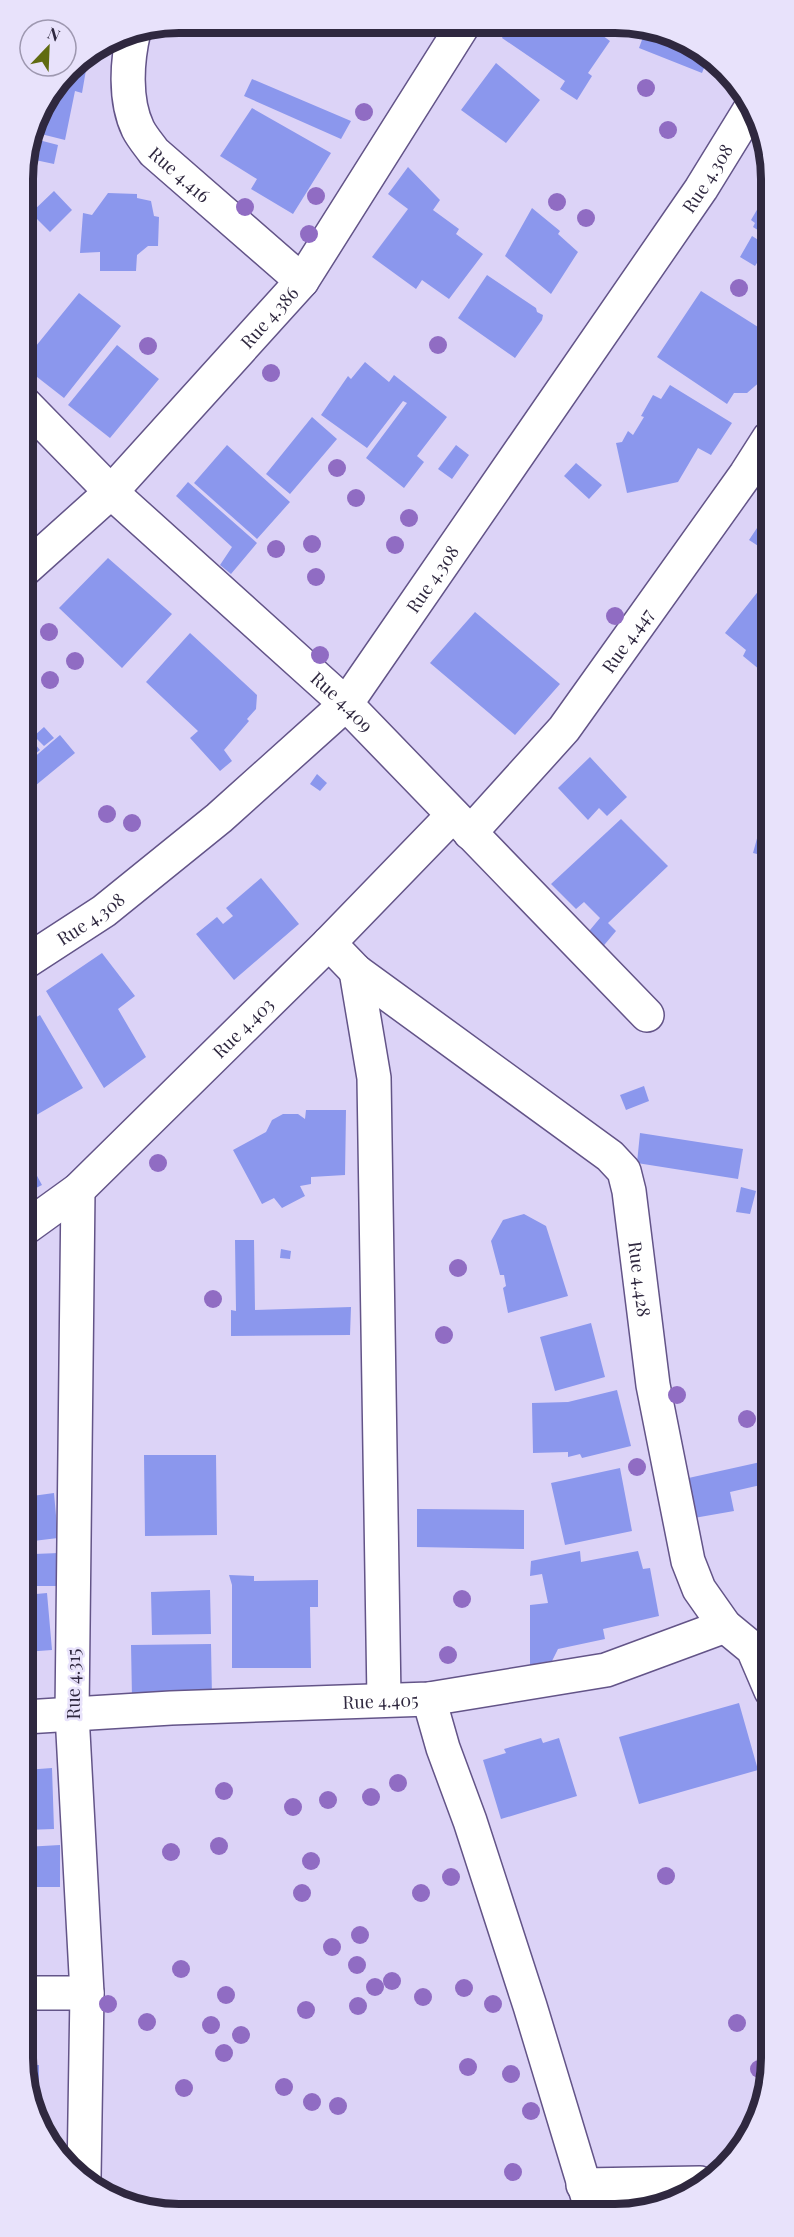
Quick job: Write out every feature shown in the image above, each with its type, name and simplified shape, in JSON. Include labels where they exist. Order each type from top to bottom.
[{"type":"street","name":"Rue 4.386","points":[[33,562],[111,492],[302,281],[458,33]]},
{"type":"street","name":"Rue 4.416","points":[[132,41],[129,52],[130,102],[138,128],[154,152],[302,281]]},
{"type":"street","name":"Rue 4.308","points":[[33,957],[104,911],[219,818],[346,704],[701,189],[746,115]]},
{"type":"street","name":"Rue 4.409","points":[[33,412],[111,492],[346,704],[647,1015]]},
{"type":"street","name":"Rue 4.447","points":[[462,824],[564,729],[761,451]]},
{"type":"street","name":"Rue 4.403","points":[[33,1222],[78,1190],[329,943],[462,824]]},
{"type":"street","name":"Rue 4.428","points":[[329,943],[356,971],[610,1156],[624,1172],[652,1385],[688,1561],[699,1589],[725,1626],[753,1649],[761,1668]]},
{"type":"street","points":[[356,971],[374,1078],[384,1699]]},
{"type":"street","name":"Rue 4.315","points":[[78,1190],[72,1714],[87,1993],[84,2169]]},
{"type":"street","name":"Rue 4.405","points":[[33,1716],[384,1699],[429,1699],[606,1670],[725,1626]]},
{"type":"street","points":[[429,1699],[443,1748],[470,1821],[527,1995],[588,2198],[686,2185]]},
{"type":"street","points":[[33,1993],[87,1993]]},
{"type":"building","points":[[504,33],[587,33],[591,36],[593,33],[599,33],[610,41],[588,73],[592,76],[577,100],[560,89],[565,81],[502,38]]},
{"type":"building","points":[[639,35],[680,48],[705,64],[702,73],[639,48],[643,37]]},
{"type":"building","points":[[496,63],[540,100],[506,143],[461,110]]},
{"type":"building","points":[[83,69],[86,70],[82,93],[75,91],[65,140],[40,134],[48,114],[63,90],[74,78],[78,78],[78,74]]},
{"type":"building","points":[[252,79],[351,121],[341,139],[244,96]]},
{"type":"building","points":[[252,108],[331,153],[293,214],[251,189],[257,179],[220,156]]},
{"type":"building","points":[[38,140],[58,145],[54,164],[34,160]]},
{"type":"building","points":[[408,167],[440,200],[433,210],[459,229],[456,234],[483,254],[449,299],[422,280],[416,289],[372,257],[408,209],[388,194]]},
{"type":"building","points":[[54,191],[72,210],[50,232],[33,215],[33,211]]},
{"type":"building","points":[[108,193],[137,194],[137,198],[151,201],[154,216],[159,217],[158,246],[148,246],[137,255],[136,271],[100,271],[100,252],[80,253],[83,213],[92,215]]},
{"type":"building","points":[[761,203],[761,232],[753,227],[755,223],[751,220]]},
{"type":"building","points":[[532,208],[560,231],[558,234],[578,252],[551,294],[505,256]]},
{"type":"building","points":[[752,236],[761,242],[761,257],[755,266],[740,257]]},
{"type":"building","points":[[487,275],[543,315],[542,320],[515,358],[458,318]]},
{"type":"building","points":[[701,291],[761,329],[761,381],[747,393],[734,393],[727,404],[657,357]]},
{"type":"building","points":[[79,293],[121,326],[64,398],[33,374],[33,350]]},
{"type":"building","points":[[117,345],[159,379],[110,438],[68,405]]},
{"type":"building","points":[[365,362],[389,382],[394,375],[447,417],[417,456],[424,462],[404,488],[366,458],[407,403],[403,401],[367,448],[321,415],[348,376],[351,379]]},
{"type":"building","points":[[670,385],[732,423],[711,455],[698,448],[678,482],[627,493],[616,443],[622,442],[628,431],[633,435],[653,395],[661,399]]},
{"type":"building","points":[[312,417],[337,439],[290,494],[266,474]]},
{"type":"building","points":[[227,445],[290,502],[257,539],[194,483]]},
{"type":"building","points":[[456,445],[469,455],[452,479],[438,469]]},
{"type":"building","points":[[576,463],[602,485],[589,499],[564,476]]},
{"type":"building","points":[[188,482],[257,543],[231,574],[220,565],[232,547],[176,496]]},
{"type":"building","points":[[761,522],[761,548],[749,540]]},
{"type":"building","points":[[108,558],[172,614],[122,668],[59,608]]},
{"type":"building","points":[[761,588],[761,671],[743,656],[746,650],[725,633]]},
{"type":"building","points":[[475,612],[560,684],[515,735],[430,663]]},
{"type":"building","points":[[190,633],[257,695],[256,709],[247,719],[249,721],[224,750],[232,761],[220,771],[190,738],[198,731],[146,682]]},
{"type":"building","points":[[44,727],[54,738],[44,746],[34,736]]},
{"type":"building","points":[[60,735],[75,753],[33,788],[33,758]]},
{"type":"building","points":[[33,742],[40,750],[33,756]]},
{"type":"building","points":[[590,757],[627,797],[607,816],[599,808],[588,820],[558,788]]},
{"type":"building","points":[[317,774],[327,783],[320,791],[310,784]]},
{"type":"building","points":[[621,819],[668,866],[608,923],[616,931],[600,950],[585,936],[600,918],[584,902],[576,909],[551,884]]},
{"type":"building","points":[[761,824],[761,855],[753,853]]},
{"type":"building","points":[[261,878],[299,924],[234,980],[196,934],[217,917],[223,924],[233,916],[226,908]]},
{"type":"building","points":[[102,953],[135,996],[118,1009],[146,1057],[104,1088],[46,991]]},
{"type":"building","points":[[40,1015],[83,1088],[33,1117],[33,1019]]},
{"type":"building","points":[[644,1086],[649,1101],[626,1110],[620,1095]]},
{"type":"building","points":[[306,1110],[346,1110],[345,1175],[311,1177],[311,1184],[300,1186],[305,1196],[282,1208],[274,1198],[262,1204],[233,1150],[266,1132],[272,1120],[283,1114],[298,1114],[305,1119]]},
{"type":"building","points":[[640,1133],[743,1149],[738,1179],[637,1163]]},
{"type":"building","points":[[33,1168],[42,1185],[33,1190]]},
{"type":"building","points":[[741,1187],[756,1191],[750,1214],[736,1212]]},
{"type":"building","points":[[524,1214],[546,1226],[568,1296],[508,1313],[503,1288],[506,1286],[504,1275],[500,1275],[491,1241],[503,1220]]},
{"type":"building","points":[[235,1240],[254,1240],[255,1310],[351,1307],[350,1335],[231,1336],[231,1310],[236,1311]]},
{"type":"building","points":[[281,1249],[291,1251],[290,1259],[280,1258]]},
{"type":"building","points":[[591,1323],[605,1377],[555,1391],[540,1337]]},
{"type":"building","points":[[617,1390],[631,1446],[582,1458],[580,1454],[568,1457],[568,1452],[533,1453],[532,1403],[568,1402]]},
{"type":"building","points":[[144,1455],[216,1455],[217,1535],[145,1536]]},
{"type":"building","points":[[761,1462],[761,1485],[730,1492],[734,1511],[694,1518],[684,1479]]},
{"type":"building","points":[[620,1468],[632,1531],[565,1545],[551,1483]]},
{"type":"building","points":[[54,1493],[58,1538],[33,1541],[33,1496]]},
{"type":"building","points":[[417,1509],[524,1510],[524,1549],[417,1547]]},
{"type":"building","points":[[580,1551],[581,1562],[638,1551],[643,1569],[650,1568],[659,1616],[603,1629],[605,1639],[558,1649],[552,1661],[530,1665],[530,1605],[548,1603],[542,1574],[530,1576],[531,1561]]},
{"type":"building","points":[[59,1553],[59,1586],[35,1586],[34,1554]]},
{"type":"building","points":[[229,1575],[254,1576],[254,1581],[318,1580],[318,1607],[310,1607],[311,1668],[232,1668],[232,1585]]},
{"type":"building","points":[[210,1590],[211,1634],[152,1635],[151,1592]]},
{"type":"building","points":[[47,1593],[52,1650],[33,1651],[33,1594]]},
{"type":"building","points":[[211,1644],[212,1697],[132,1698],[131,1645]]},
{"type":"building","points":[[739,1703],[758,1770],[639,1804],[619,1737]]},
{"type":"building","points":[[541,1738],[543,1743],[559,1738],[577,1796],[501,1819],[483,1760],[506,1753],[504,1749]]},
{"type":"building","points":[[52,1768],[54,1829],[33,1830],[33,1769]]},
{"type":"building","points":[[60,1845],[60,1887],[33,1887],[33,1847]]},
{"type":"building","points":[[33,2065],[39,2065],[39,2098]]}]
